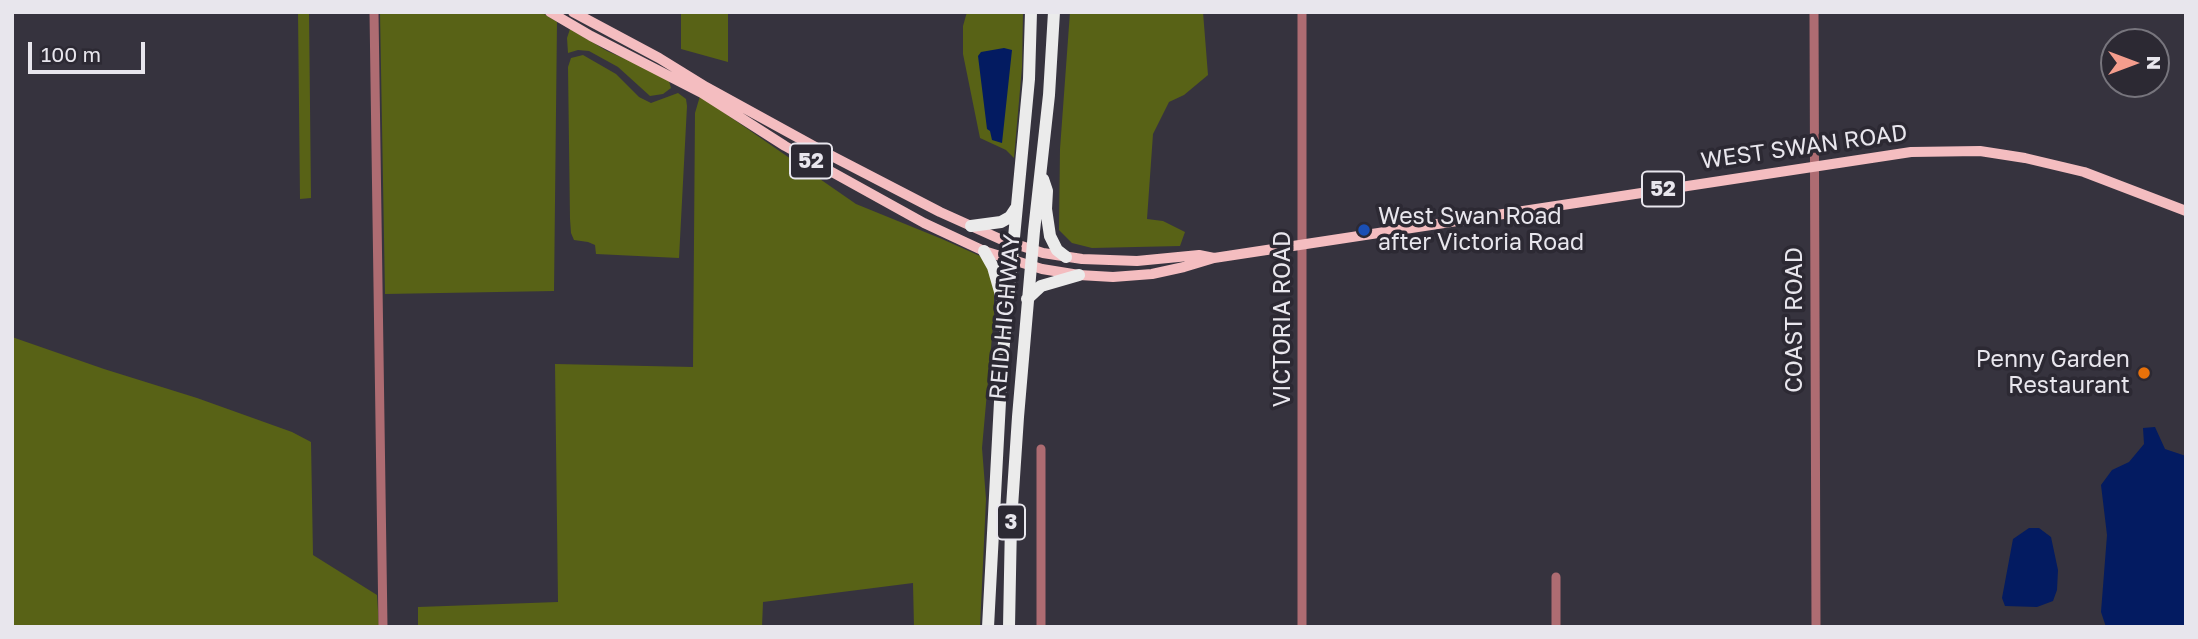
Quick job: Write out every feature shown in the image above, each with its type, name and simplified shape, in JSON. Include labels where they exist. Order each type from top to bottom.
[{"type":"highway","name":"REID HIGHWAY","points":[[988,627],[1006,313],[1029,79],[1031,12]]},
{"type":"highway","name":"REID HIGHWAY","points":[[1009,627],[1011,522],[1027,300],[1054,12]]},
{"type":"highway","points":[[1041,172],[1047,191],[1046,209],[1050,236],[1057,250],[1066,257]]},
{"type":"highway","points":[[971,226],[1000,222],[1010,217],[1017,207]]},
{"type":"highway","points":[[984,251],[993,267],[1006,313]]},
{"type":"highway","points":[[1027,300],[1041,286],[1080,275]]},
{"type":"main road","name":"WEST SWAN ROAD","points":[[550,12],[590,36],[702,93],[785,146],[886,203],[984,251],[1031,266],[1080,275],[1113,277],[1152,274],[1214,258],[1911,152],[1979,151],[2025,158],[2084,172],[2186,211]]},
{"type":"main road","name":"WEST SWAN ROAD","points":[[573,12],[828,154],[971,226],[1013,244],[1066,257],[1115,261],[1199,255],[1214,258]]},
{"type":"street","points":[[374,12],[383,627]]},
{"type":"street","name":"VICTORIA ROAD","points":[[1301,12],[1302,627]]},
{"type":"street","name":"COAST ROAD","points":[[1814,12],[1816,627]]},
{"type":"street","points":[[1041,449],[1041,627]]},
{"type":"street","points":[[1556,577],[1556,627]]},
{"type":"green space","points":[[298,12],[309,12],[311,198],[300,199]]},
{"type":"green space","points":[[380,12],[541,12],[557,22],[554,291],[385,294]]},
{"type":"green space","points":[[681,12],[728,12],[728,62],[681,49]]},
{"type":"green space","points":[[967,12],[1023,12],[1022,67],[1014,158],[1006,150],[980,138],[963,54],[963,26]]},
{"type":"green space","points":[[1070,12],[1203,12],[1208,75],[1184,95],[1169,102],[1153,134],[1147,219],[1163,221],[1185,232],[1180,246],[1092,248],[1072,243],[1059,230],[1060,149]]},
{"type":"green space","points":[[570,29],[607,51],[669,81],[671,88],[663,94],[650,96],[618,67],[589,51],[568,53],[567,38]]},
{"type":"green space","points":[[583,55],[616,74],[639,97],[651,103],[678,93],[686,99],[679,258],[596,254],[595,245],[574,240],[570,219],[568,67],[571,58]]},
{"type":"green space","points":[[700,96],[856,204],[980,256],[986,263],[994,288],[994,314],[982,448],[986,499],[980,627],[914,627],[913,583],[763,602],[762,627],[418,627],[418,607],[558,602],[555,364],[693,367],[695,113]]},
{"type":"green space","points":[[12,337],[197,398],[292,432],[311,442],[313,555],[377,595],[379,627],[12,627]]},
{"type":"shaded area","points":[[1004,48],[1012,50],[1002,143],[992,140],[987,129],[978,56],[981,52]]},
{"type":"shaded area","points":[[2155,427],[2165,449],[2186,456],[2186,627],[2106,627],[2101,612],[2107,535],[2101,485],[2112,470],[2129,462],[2144,444],[2143,428]]},
{"type":"shaded area","points":[[2029,528],[2039,528],[2051,537],[2058,570],[2057,590],[2053,601],[2037,607],[2005,606],[2002,598],[2013,539]]},
{"type":"place","name":"West Swan Road after Victoria Road","points":[[1364,230]]},
{"type":"place","name":"Penny Garden Restaurant","points":[[2144,373]]}]
